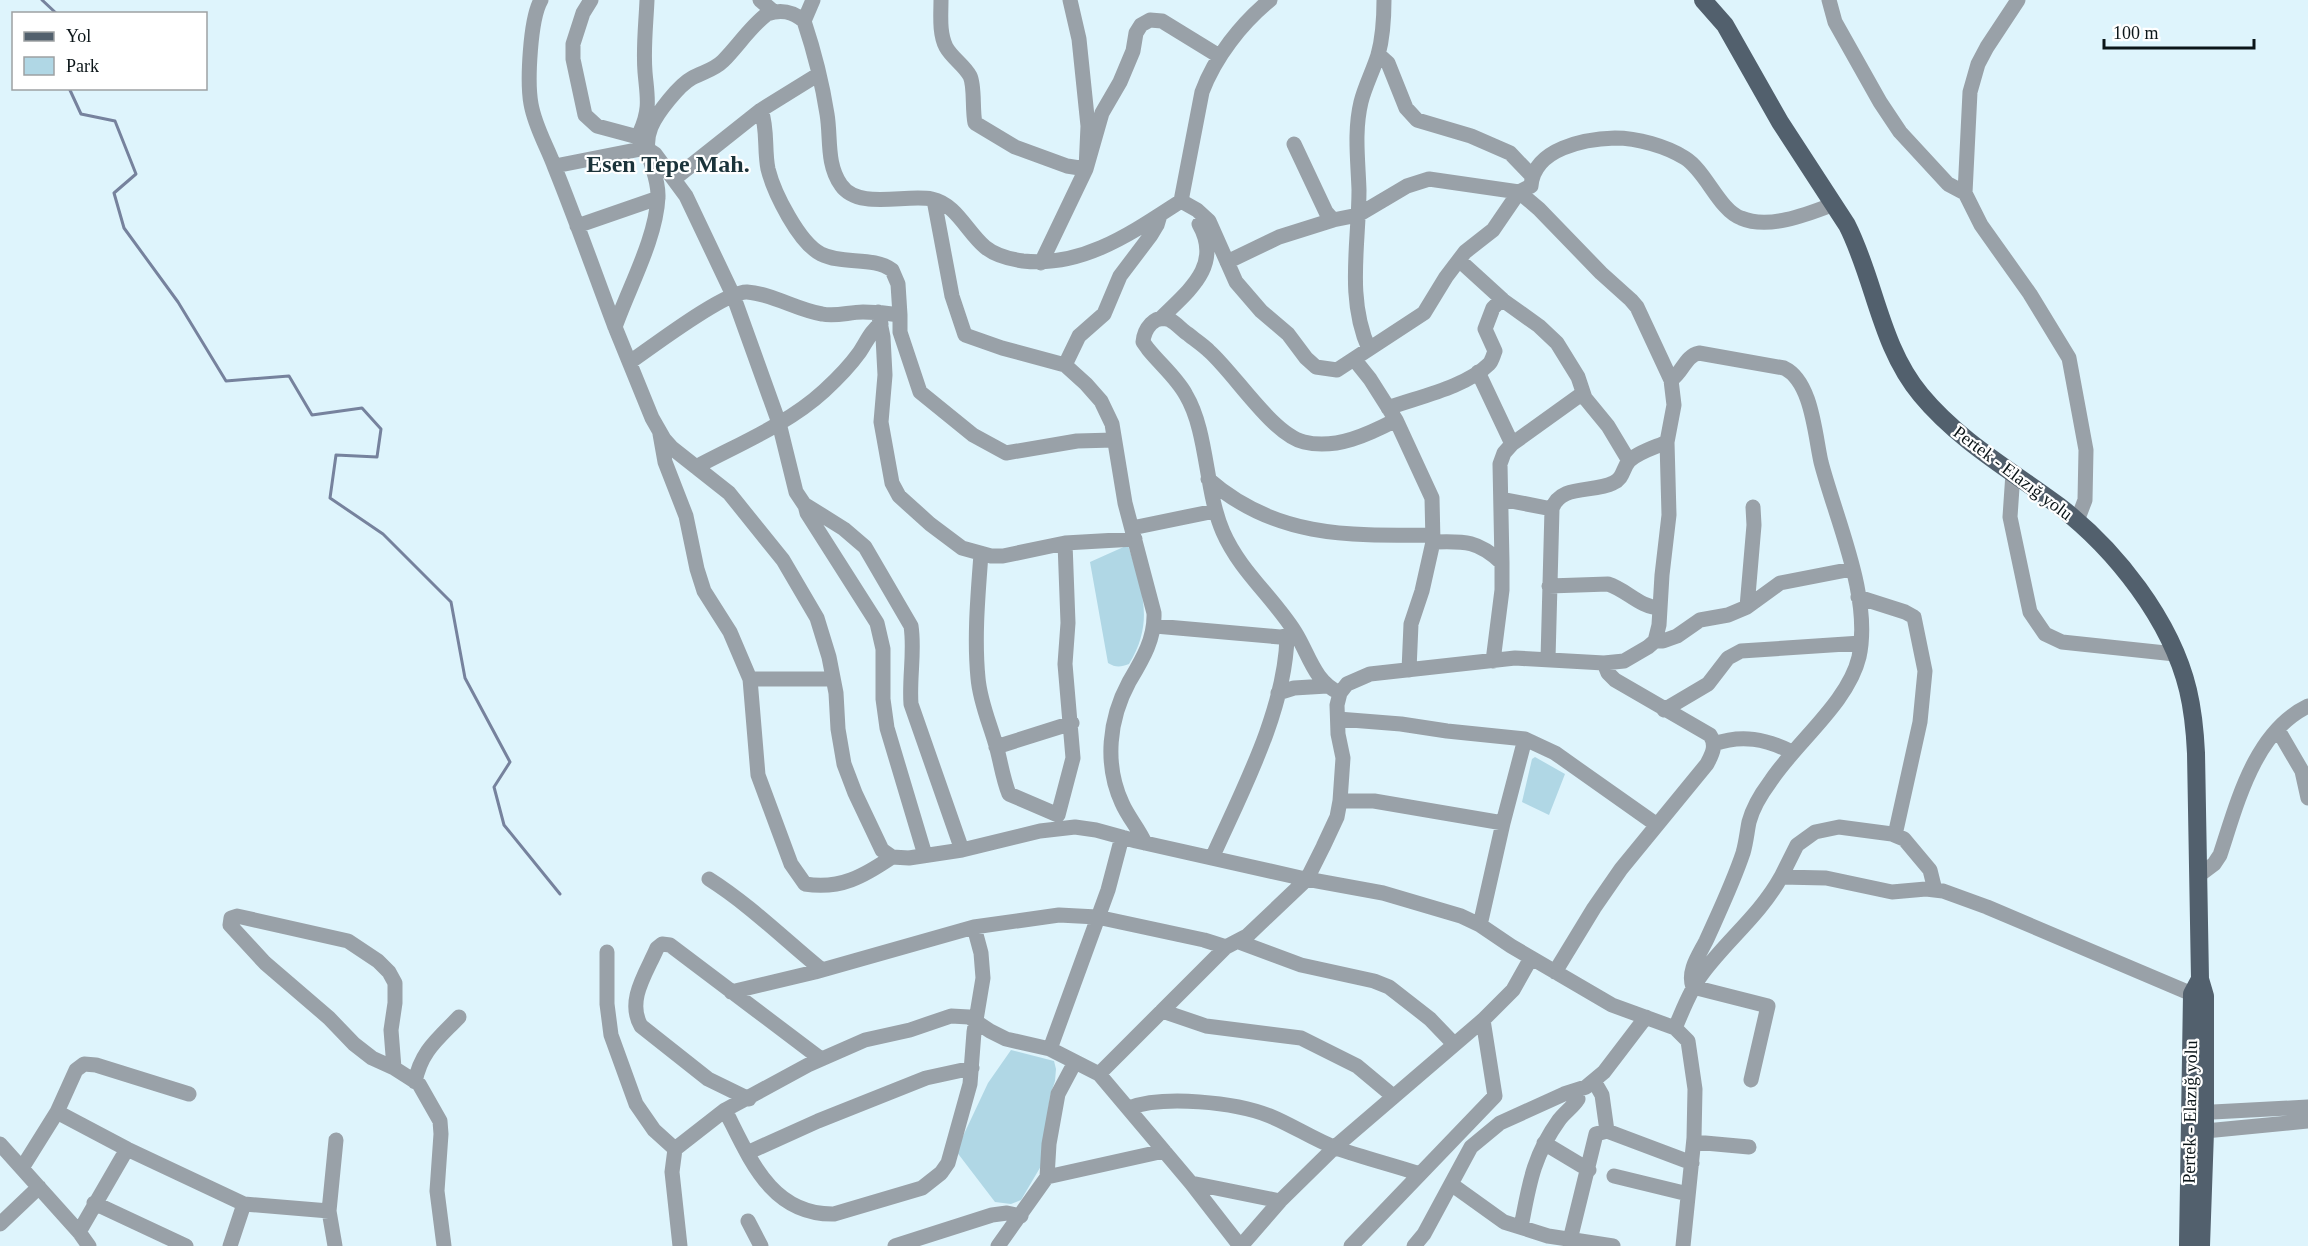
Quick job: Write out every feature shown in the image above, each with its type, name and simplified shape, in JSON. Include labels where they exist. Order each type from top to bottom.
[{"type":"main road","name":"Pertek - Elazığ yolu","points":[[1703,0],[1725,25],[1780,122],[1834,204],[1856,243],[1884,329],[1906,375],[1939,416],[1957,432],[2077,521],[2110,552],[2136,586],[2175,654],[2187,688],[2194,729],[2198,876],[2196,987],[2205,996],[2197,1113],[2200,1246]]},
{"type":"main road","name":"Pertek - Elazığ yolu","points":[[2188,1246],[2197,1132]]},
{"type":"street","points":[[541,0],[535,17],[529,85],[533,116],[555,166],[615,327],[659,430],[665,462],[686,516],[704,591],[730,632],[750,679],[758,775],[791,864],[805,884],[822,886],[865,876],[892,857],[962,850],[1040,831],[1060,822]]},
{"type":"street","points":[[591,0],[583,13],[573,44],[573,60],[585,115],[597,126],[642,143],[655,154],[691,204],[734,295],[778,423],[796,492],[807,513],[878,623],[883,649],[883,699],[887,728],[925,855]]},
{"type":"street","points":[[631,0],[640,0]]},
{"type":"street","points":[[615,327],[644,256],[658,198],[657,182],[642,143],[649,96],[645,73],[647,0]]},
{"type":"street","points":[[760,0],[774,12]]},
{"type":"street","points":[[813,0],[804,21],[819,74],[833,166],[843,188],[860,198],[934,200],[950,207],[974,237],[988,249],[1000,256],[1015,260],[1041,263],[1070,260],[1086,255],[1181,201],[1202,92],[1219,56],[1270,0]]},
{"type":"street","points":[[941,0],[941,32],[946,47],[970,75],[973,84],[972,108],[975,123],[1015,147],[1067,166],[1086,170]]},
{"type":"street","points":[[1070,0],[1079,39],[1088,126],[1086,170]]},
{"type":"street","points":[[1369,349],[1361,332],[1357,308],[1355,238],[1358,216],[1358,120],[1361,101],[1378,54],[1384,0]]},
{"type":"street","points":[[1829,0],[1834,22],[1900,132],[1948,184],[1965,194]]},
{"type":"street","points":[[2018,0],[1978,64],[1970,92],[1965,194],[1980,225],[2030,294],[2069,358],[2086,450],[2085,500],[2077,521]]},
{"type":"street","points":[[555,166],[642,143],[681,86],[722,63],[760,20],[774,12],[789,12],[804,21]]},
{"type":"street","points":[[1041,263],[1086,170],[1102,113],[1120,82],[1133,51],[1136,33],[1141,25],[1150,20],[1162,21],[1219,56]]},
{"type":"street","points":[[1378,54],[1388,63],[1406,108],[1417,120],[1477,138],[1510,153],[1532,176]]},
{"type":"street","points":[[674,178],[761,110],[819,74]]},
{"type":"street","points":[[761,110],[766,128],[768,168],[774,187],[787,214],[812,248],[820,254],[844,261],[879,264],[892,270],[898,284],[900,332],[920,392],[973,435],[1006,453],[1077,441],[1114,440]]},
{"type":"street","points":[[1181,201],[1197,210],[1209,221],[1236,282],[1261,311],[1288,334],[1316,368],[1337,370],[1424,313],[1465,252],[1493,230],[1519,192],[1531,186],[1532,176],[1549,156],[1564,147],[1582,142],[1616,138],[1661,147],[1687,159],[1727,207],[1740,218],[1760,222],[1796,218],[1834,204]]},
{"type":"street","points":[[1294,144],[1326,212],[1333,220]]},
{"type":"street","points":[[1227,262],[1279,237],[1333,220],[1358,216],[1407,186],[1429,179],[1519,192],[1539,209],[1637,308],[1671,380],[1674,405],[1667,442],[1669,515],[1659,626],[1654,641],[1631,658],[1604,663],[1515,658],[1370,674],[1334,690],[1294,688],[1278,693]]},
{"type":"street","points":[[577,226],[658,198]]},
{"type":"street","points":[[934,200],[952,296],[965,335],[1002,348],[1065,365],[1101,401],[1112,424],[1133,533],[1153,602],[1155,626],[1145,654],[1120,702],[1111,736],[1116,786],[1127,815],[1145,843]]},
{"type":"street","points":[[1099,1074],[1233,944],[1307,879],[1337,817],[1340,801],[1343,758],[1338,734],[1334,690],[1318,676],[1292,635],[1243,567],[1223,532],[1215,511],[1196,417],[1186,395],[1143,342],[1147,327],[1160,319],[1192,287],[1208,258],[1207,242],[1196,220],[1197,210]]},
{"type":"street","points":[[1065,365],[1079,336],[1104,314],[1120,276],[1151,235],[1160,215]]},
{"type":"street","points":[[1459,260],[1502,299],[1539,326],[1557,343],[1578,377],[1585,398],[1608,426],[1629,461]]},
{"type":"street","points":[[630,362],[740,292],[760,294],[821,314],[879,318],[900,315]]},
{"type":"street","points":[[1160,319],[1170,320],[1210,351],[1286,433],[1303,442],[1329,445],[1371,432],[1392,414],[1478,372],[1491,363],[1495,351],[1493,342],[1485,329],[1493,308],[1502,299]]},
{"type":"street","points":[[696,467],[804,407],[836,380],[859,353],[879,318]]},
{"type":"street","points":[[879,318],[885,375],[881,422],[895,490],[930,524],[954,543],[981,554],[1003,556],[1065,543],[1133,533],[1215,511]]},
{"type":"street","points":[[1671,380],[1680,373],[1690,357],[1699,352],[1784,369],[1795,376],[1811,413],[1824,471],[1852,569],[1858,597],[1861,643],[1854,672],[1840,695],[1770,780],[1754,808],[1744,850],[1732,884],[1692,971],[1693,987]]},
{"type":"street","points":[[1354,359],[1392,414],[1432,498],[1433,538],[1422,591],[1411,624],[1409,670]]},
{"type":"street","points":[[1478,372],[1512,444]]},
{"type":"street","points":[[1493,661],[1502,590],[1500,464],[1504,453],[1512,444],[1584,393]]},
{"type":"street","points":[[659,430],[672,448],[729,494],[783,560],[817,618],[830,657],[837,729],[844,764],[882,850],[892,857]]},
{"type":"street","points":[[1548,659],[1554,502],[1564,494],[1612,484],[1622,477],[1629,461],[1667,442]]},
{"type":"street","points":[[2013,473],[2010,517],[2030,612],[2045,634],[2062,642],[2175,654]]},
{"type":"street","points":[[1208,479],[1229,497],[1290,525],[1341,534],[1433,538],[1467,542],[1487,549],[1502,562]]},
{"type":"street","points":[[1501,499],[1552,509]]},
{"type":"street","points":[[804,504],[844,529],[865,547],[911,626],[914,639],[909,679],[910,705],[962,850]]},
{"type":"street","points":[[1747,607],[1754,525],[1753,507]]},
{"type":"street","points":[[1060,822],[1073,758],[1072,723],[1065,664],[1068,623],[1065,543]]},
{"type":"street","points":[[981,554],[976,613],[978,679],[986,720],[1009,794],[1060,822],[1075,827],[1307,879],[1383,893],[1461,916],[1480,925],[1554,972],[1612,1005],[1675,1028],[1688,1041],[1695,1089],[1694,1142],[1683,1246]]},
{"type":"street","points":[[1654,641],[1663,641],[1677,636],[1700,620],[1728,615],[1747,607],[1780,583],[1852,569]]},
{"type":"street","points":[[1549,586],[1608,584],[1616,586],[1641,604],[1650,608],[1660,608]]},
{"type":"street","points":[[1858,597],[1914,617],[1925,671],[1920,722],[1895,835]]},
{"type":"street","points":[[1155,626],[1292,635]]},
{"type":"street","points":[[1212,858],[1259,753],[1281,683],[1292,635]]},
{"type":"street","points":[[1664,710],[1708,684],[1728,658],[1741,651],[1861,643]]},
{"type":"street","points":[[1554,972],[1621,869],[1707,764],[1714,751],[1710,735],[1615,680],[1608,673],[1604,663]]},
{"type":"street","points":[[750,679],[833,679]]},
{"type":"street","points":[[2198,876],[2214,864],[2220,855],[2244,783],[2262,750],[2278,730],[2300,710],[2308,706]]},
{"type":"street","points":[[1338,718],[1525,739],[1556,753],[1657,825]]},
{"type":"street","points":[[996,747],[1072,723]]},
{"type":"street","points":[[2278,730],[2302,771],[2308,798]]},
{"type":"street","points":[[1714,744],[1753,738],[1776,744],[1792,752]]},
{"type":"street","points":[[1480,925],[1525,739]]},
{"type":"street","points":[[1340,801],[1374,801],[1503,823]]},
{"type":"street","points":[[1675,1028],[1693,987],[1702,973],[1763,906],[1797,845],[1815,832],[1839,827],[1895,835],[1904,839],[1930,870],[1935,890]]},
{"type":"street","points":[[1050,1048],[1108,890],[1122,837]]},
{"type":"street","points":[[1780,878],[1826,879],[1892,892],[1935,890],[1987,907],[2196,987]]},
{"type":"street","points":[[709,879],[740,899],[822,970]]},
{"type":"street","points":[[394,1068],[391,1030],[395,983],[389,972],[378,961],[348,941],[237,915],[231,918],[230,925],[265,963],[329,1018],[354,1044],[372,1058],[394,1068],[419,1084],[440,1121],[437,1191],[444,1246]]},
{"type":"street","points":[[731,992],[822,970],[974,927],[1059,915],[1097,917],[1233,944],[1300,965],[1374,981],[1389,987],[1430,1020],[1454,1044]]},
{"type":"street","points":[[725,1110],[747,1153],[770,1186],[780,1197],[798,1208],[819,1214],[834,1214],[922,1188],[936,1178],[948,1163],[966,1102],[972,1068],[983,978],[981,952],[974,927]]},
{"type":"street","points":[[749,1099],[718,1085],[698,1072],[641,1026],[635,1014],[636,997],[657,948],[662,944],[670,945],[821,1059]]},
{"type":"street","points":[[608,952],[607,1004],[611,1035],[636,1104],[654,1130],[675,1149]]},
{"type":"street","points":[[680,1246],[672,1172],[675,1149],[725,1110],[821,1059],[865,1040],[951,1016],[963,1015],[1006,1039],[1050,1048],[1099,1074],[1241,1246],[1280,1201],[1335,1147],[1483,1020],[1514,990],[1531,958]]},
{"type":"street","points":[[1693,987],[1768,1006],[1751,1080]]},
{"type":"street","points":[[1162,1011],[1206,1026],[1301,1038],[1357,1066],[1394,1096]]},
{"type":"street","points":[[415,1082],[419,1064],[428,1048],[459,1017]]},
{"type":"street","points":[[1414,1246],[1424,1234],[1471,1147],[1500,1123],[1586,1088],[1604,1072],[1646,1017]]},
{"type":"street","points":[[1351,1246],[1495,1096],[1483,1020]]},
{"type":"street","points":[[998,1246],[1047,1177],[1049,1144],[1058,1094],[1075,1062]]},
{"type":"street","points":[[22,1168],[57,1112],[76,1070],[84,1064],[189,1094]]},
{"type":"street","points":[[747,1153],[818,1121],[926,1078],[972,1068]]},
{"type":"street","points":[[1594,1081],[1602,1095],[1607,1131]]},
{"type":"street","points":[[1521,1227],[1531,1171],[1544,1143],[1560,1118],[1578,1099],[1575,1091]]},
{"type":"street","points":[[1129,1108],[1152,1101],[1233,1105],[1272,1116],[1335,1147],[1420,1174]]},
{"type":"street","points":[[2197,1113],[2305,1104]]},
{"type":"street","points":[[57,1112],[127,1149],[244,1204],[329,1211]]},
{"type":"street","points":[[2197,1132],[2308,1121]]},
{"type":"street","points":[[1570,1240],[1596,1134],[1607,1131],[1692,1163]]},
{"type":"street","points":[[334,1246],[329,1211],[336,1140]]},
{"type":"street","points":[[1694,1142],[1749,1147]]},
{"type":"street","points":[[1544,1143],[1589,1170]]},
{"type":"street","points":[[80,1232],[94,1203],[127,1149]]},
{"type":"street","points":[[2,1150],[22,1168],[80,1232],[89,1246]]},
{"type":"street","points":[[1047,1177],[1164,1151]]},
{"type":"street","points":[[1614,1176],[1688,1194]]},
{"type":"street","points":[[1191,1183],[1280,1201]]},
{"type":"street","points":[[1451,1184],[1504,1222],[1548,1236],[1613,1246]]},
{"type":"street","points":[[0,1224],[39,1187]]},
{"type":"street","points":[[94,1203],[186,1246]]},
{"type":"street","points":[[230,1246],[244,1204]]},
{"type":"street","points":[[895,1246],[992,1215],[1007,1213],[1021,1216]]},
{"type":"street","points":[[748,1221],[761,1246]]},
{"type":"green space","points":[[1128,545],[1138,577],[1144,605],[1144,619],[1142,634],[1129,664],[1116,666],[1108,663],[1090,562]]},
{"type":"green space","points":[[1535,757],[1565,774],[1549,815],[1522,802],[1532,759]]},
{"type":"green space","points":[[1011,1050],[1054,1061],[1056,1069],[1050,1096],[1041,1166],[1021,1200],[1011,1204],[995,1202],[956,1151],[988,1083]]},
{"type":"waterway","points":[[42,0],[55,12]]},
{"type":"waterway","points":[[70,90],[81,114],[115,121],[136,174],[114,193],[124,228],[178,302],[226,381],[289,376],[312,415],[362,408],[381,429],[377,457],[336,455],[330,498],[383,534],[451,602],[465,678],[510,762],[494,787],[504,825],[560,894]]},
{"type":"district","name":"Esen Tepe Mah.","points":[[668,164]]}]
